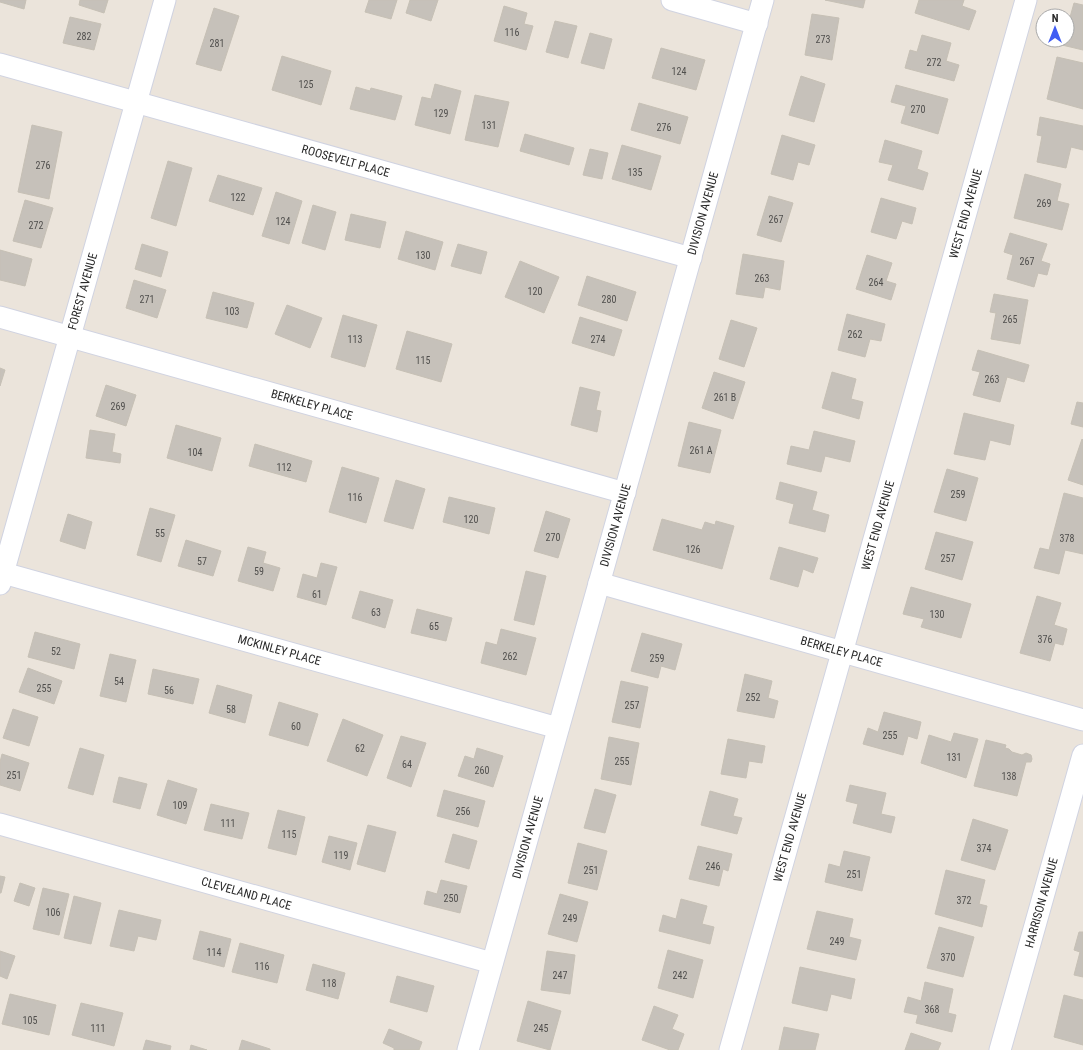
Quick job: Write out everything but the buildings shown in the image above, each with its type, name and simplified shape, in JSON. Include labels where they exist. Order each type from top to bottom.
[{"type":"street","name":"FOREST AVENUE","points":[[1,576],[165,0]]},
{"type":"street","points":[[672,0],[757,24]]},
{"type":"street","name":"DIVISION AVENUE","points":[[468,1050],[763,0]]},
{"type":"street","name":"WEST END AVENUE","points":[[730,1050],[1026,0]]},
{"type":"street","name":"ROOSEVELT PLACE","points":[[0,64],[691,258]]},
{"type":"street","name":"BERKELEY PLACE","points":[[0,317],[625,493]]},
{"type":"street","name":"MCKINLEY PLACE","points":[[1,576],[558,728]]},
{"type":"street","name":"BERKELEY PLACE","points":[[599,583],[1083,720]]},
{"type":"street","name":"HARRISON AVENUE","points":[[1000,1050],[1083,755]]},
{"type":"street","name":"CLEVELAND PLACE","points":[[0,824],[492,963]]}]
